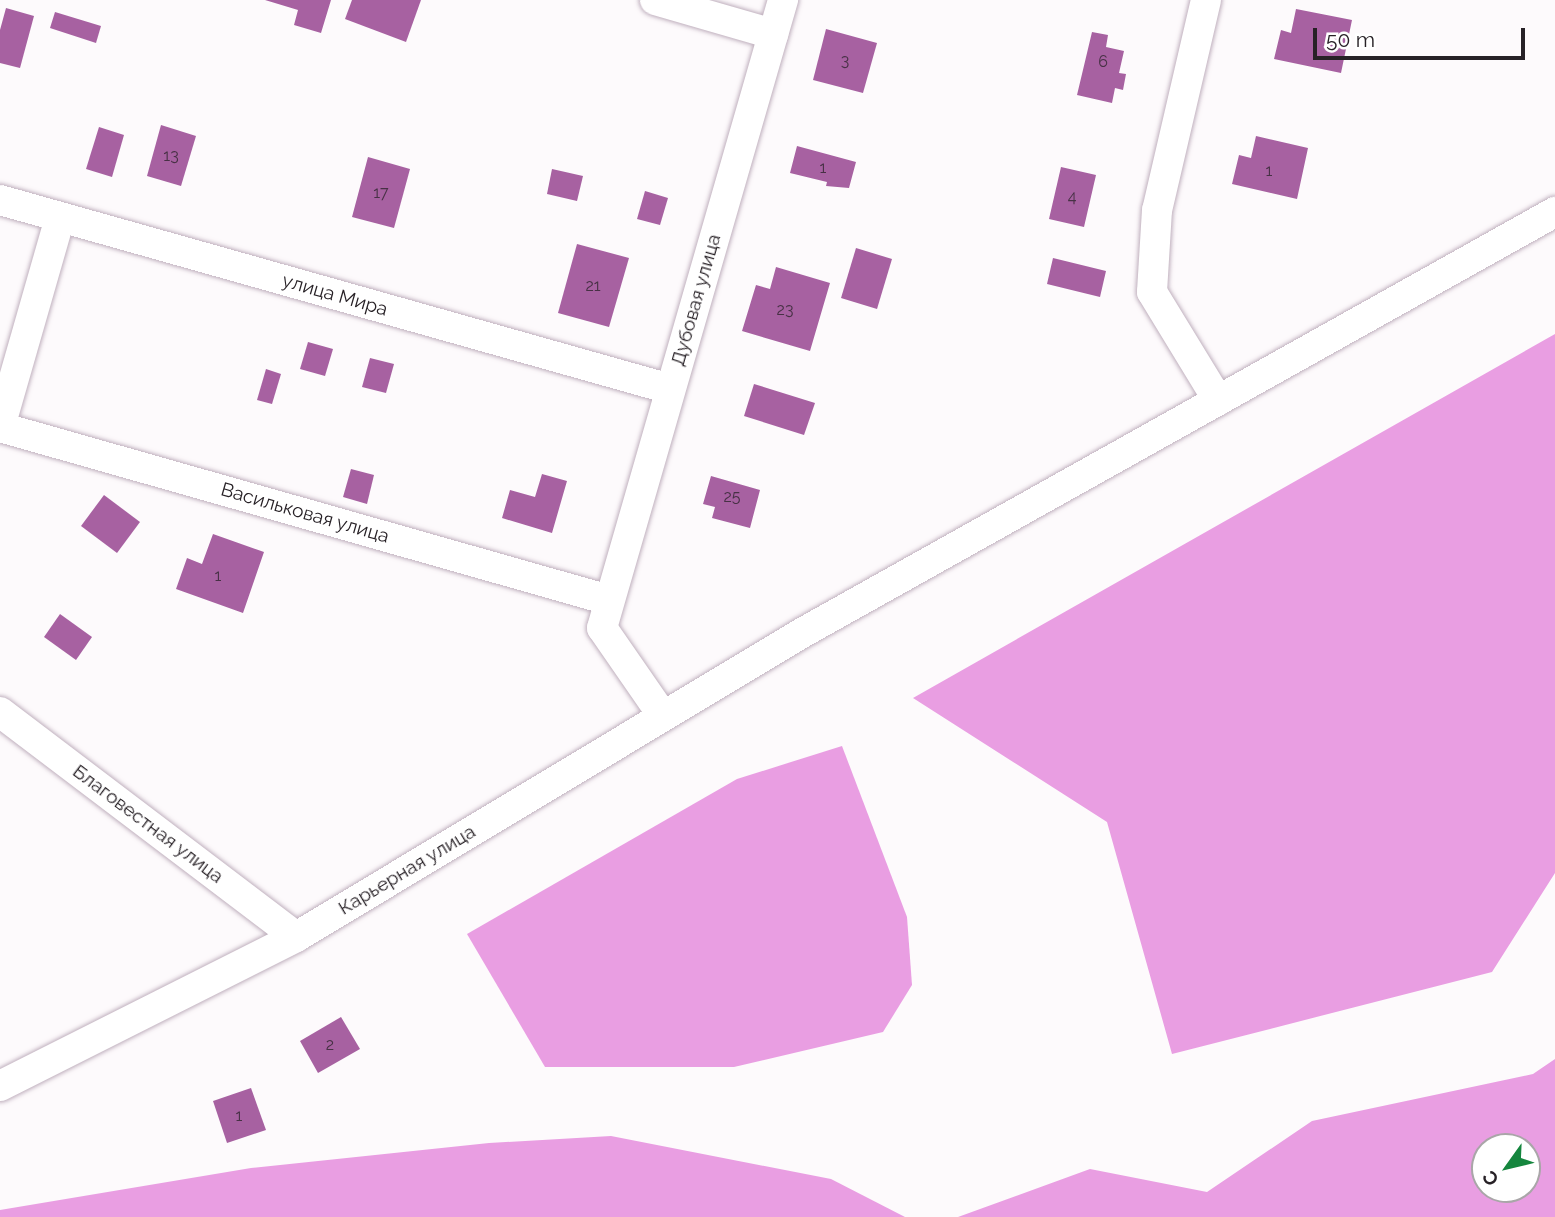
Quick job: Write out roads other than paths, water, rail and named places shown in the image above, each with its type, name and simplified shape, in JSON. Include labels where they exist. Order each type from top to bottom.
[{"type":"street","points":[[655,0],[773,34]]},
{"type":"street","name":"Дубовая улица","points":[[663,716],[601,628],[783,0]]},
{"type":"street","points":[[1206,0],[1157,209],[1152,292],[1218,400]]},
{"type":"street","name":"улица Мира","points":[[0,200],[670,389]]},
{"type":"street","name":"Карьерная улица","points":[[0,1086],[296,937],[802,633],[1555,212]]},
{"type":"street","points":[[0,427],[61,218]]},
{"type":"street","name":"Васильковая улица","points":[[0,427],[609,600]]},
{"type":"street","name":"Благовестная улица","points":[[0,712],[296,937]]}]
